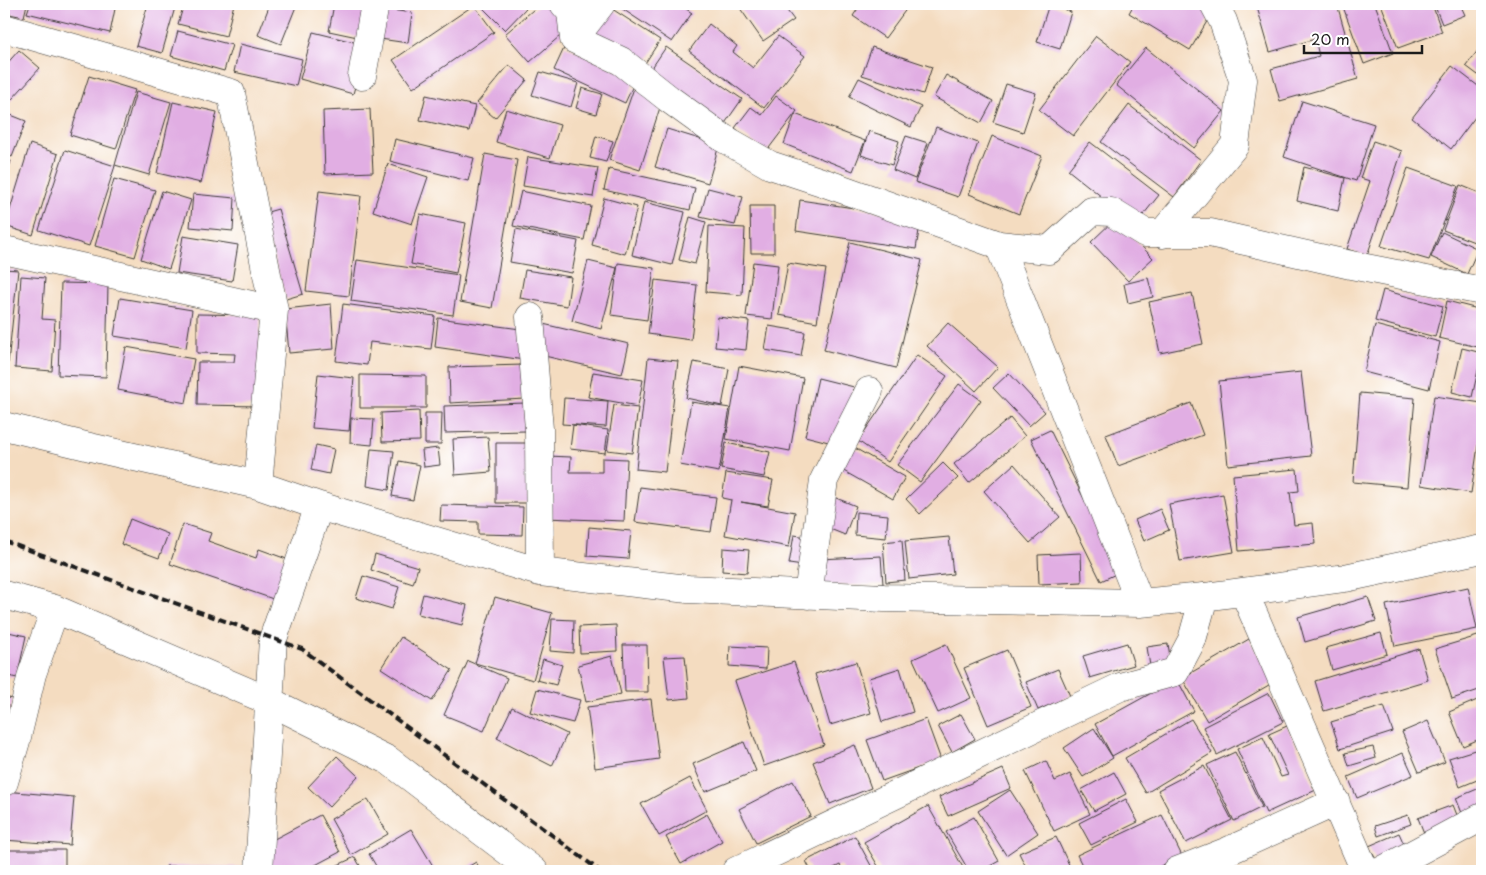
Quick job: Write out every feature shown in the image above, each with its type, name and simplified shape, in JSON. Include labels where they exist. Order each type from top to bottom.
[{"type":"street","points":[[362,76],[375,4]]},
{"type":"street","points":[[564,4],[572,12],[574,39]]},
{"type":"street","points":[[574,39],[601,4]]},
{"type":"street","points":[[1162,234],[1235,145],[1243,80],[1223,21],[1214,4]]},
{"type":"street","points":[[5,31],[231,93],[274,310],[258,485]]},
{"type":"street","points":[[574,39],[621,61],[723,138],[770,165],[999,244],[1050,250],[1092,211],[1111,212],[1145,233],[1210,233],[1351,266],[1482,290]]},
{"type":"street","points":[[999,244],[1140,603]]},
{"type":"street","points":[[4,250],[274,310]]},
{"type":"street","points":[[530,316],[539,429],[540,572]]},
{"type":"street","points":[[808,595],[824,480],[869,391]]},
{"type":"street","points":[[4,426],[258,485],[319,506],[540,572],[688,589],[884,598],[1140,603],[1204,597],[1345,578],[1482,549]]},
{"type":"street","points":[[259,871],[273,639],[319,506]]},
{"type":"street","points":[[1244,592],[1366,871]]},
{"type":"street","points":[[4,595],[55,609],[270,701],[388,760],[534,871]]},
{"type":"street","points":[[736,871],[1120,687],[1175,672],[1192,640],[1204,597]]},
{"type":"street","points":[[4,782],[10,740],[55,609]]},
{"type":"street","points":[[1177,871],[1228,851],[1336,802]]},
{"type":"street","points":[[1381,871],[1482,817]]},
{"type":"building","points":[[4,4],[27,4],[24,17],[4,13]]},
{"type":"building","points":[[30,4],[116,4],[110,33],[27,13]]},
{"type":"building","points":[[148,4],[176,4],[162,53],[136,46]]},
{"type":"building","points":[[184,4],[234,4],[226,36],[178,24]]},
{"type":"building","points":[[270,4],[297,4],[281,44],[258,35]]},
{"type":"building","points":[[334,4],[369,4],[362,38],[329,31]]},
{"type":"building","points":[[479,4],[523,4],[527,7],[505,30]]},
{"type":"building","points":[[540,4],[546,4],[568,29],[530,62],[505,34]]},
{"type":"building","points":[[615,4],[679,4],[692,13],[672,42]]},
{"type":"building","points":[[737,4],[782,4],[794,20],[763,41]]},
{"type":"building","points":[[861,4],[910,4],[885,38],[853,16]]},
{"type":"building","points":[[1049,4],[1071,12],[1060,49],[1037,42]]},
{"type":"building","points":[[1134,4],[1196,4],[1212,13],[1190,50],[1129,13]]},
{"type":"building","points":[[1269,4],[1337,4],[1358,79],[1280,101],[1271,69],[1319,56],[1315,39],[1270,52],[1257,7]]},
{"type":"building","points":[[1342,4],[1375,4],[1393,53],[1364,64]]},
{"type":"building","points":[[1381,4],[1432,4],[1442,32],[1398,48]]},
{"type":"building","points":[[1434,4],[1460,4],[1465,15],[1442,24]]},
{"type":"building","points":[[474,5],[494,32],[413,88],[393,60]]},
{"type":"building","points":[[606,5],[660,40],[642,68],[588,33]]},
{"type":"building","points":[[378,8],[412,13],[408,43],[373,38]]},
{"type":"building","points":[[709,24],[737,46],[733,52],[753,68],[778,36],[805,56],[764,108],[689,51]]},
{"type":"building","points":[[178,31],[232,45],[224,71],[171,56]]},
{"type":"building","points":[[313,32],[366,45],[353,94],[300,79]]},
{"type":"building","points":[[1096,36],[1130,62],[1073,136],[1039,110]]},
{"type":"building","points":[[240,44],[302,59],[296,86],[234,72]]},
{"type":"building","points":[[1482,45],[1482,78],[1466,66]]},
{"type":"building","points":[[565,46],[636,79],[625,103],[554,70]]},
{"type":"building","points":[[666,47],[742,99],[721,129],[645,78]]},
{"type":"building","points":[[872,47],[932,67],[923,94],[862,75]]},
{"type":"building","points":[[1146,48],[1224,111],[1194,148],[1116,85]]},
{"type":"building","points":[[19,50],[40,68],[4,108],[4,67]]},
{"type":"building","points":[[509,65],[527,80],[495,118],[477,103]]},
{"type":"building","points":[[1452,66],[1482,89],[1482,108],[1451,149],[1412,118]]},
{"type":"building","points":[[540,72],[578,83],[571,107],[532,95]]},
{"type":"building","points":[[946,75],[993,101],[981,123],[934,97]]},
{"type":"building","points":[[89,76],[135,90],[116,149],[70,135]]},
{"type":"building","points":[[859,78],[921,107],[911,127],[849,97]]},
{"type":"building","points":[[1006,84],[1036,93],[1023,132],[993,122]]},
{"type":"building","points":[[582,88],[602,94],[596,114],[576,108]]},
{"type":"building","points":[[634,88],[663,98],[640,170],[609,160]]},
{"type":"building","points":[[136,92],[171,102],[149,175],[115,165]]},
{"type":"building","points":[[426,95],[475,106],[469,131],[420,120]]},
{"type":"building","points":[[776,96],[797,111],[766,152],[735,128],[751,107],[762,115]]},
{"type":"building","points":[[1302,101],[1374,124],[1356,181],[1284,157]]},
{"type":"building","points":[[173,102],[217,112],[201,183],[157,173]]},
{"type":"building","points":[[1129,105],[1201,160],[1174,197],[1101,142]]},
{"type":"building","points":[[370,109],[373,172],[325,174],[323,111]]},
{"type":"building","points":[[506,109],[560,125],[550,158],[496,142]]},
{"type":"building","points":[[6,113],[26,121],[12,157],[4,153],[4,119]]},
{"type":"building","points":[[795,114],[865,141],[853,171],[784,144]]},
{"type":"building","points":[[936,127],[978,143],[958,197],[915,182]]},
{"type":"building","points":[[667,129],[719,145],[708,183],[655,167]]},
{"type":"building","points":[[869,131],[899,141],[892,165],[861,155]]},
{"type":"building","points":[[596,136],[613,141],[606,162],[590,158]]},
{"type":"building","points":[[906,136],[928,143],[915,179],[893,170]]},
{"type":"building","points":[[992,136],[1042,156],[1019,214],[969,194]]},
{"type":"building","points":[[395,139],[474,158],[468,181],[390,161]]},
{"type":"building","points":[[1373,141],[1402,151],[1367,256],[1347,249],[1370,181],[1360,178]]},
{"type":"building","points":[[1090,142],[1159,195],[1136,224],[1068,170]]},
{"type":"building","points":[[30,144],[58,154],[33,235],[5,226]]},
{"type":"building","points":[[65,150],[115,166],[89,246],[39,230]]},
{"type":"building","points":[[485,154],[517,160],[492,308],[460,302]]},
{"type":"building","points":[[528,157],[598,168],[593,197],[523,186]]},
{"type":"building","points":[[4,159],[11,161],[4,182]]},
{"type":"building","points":[[388,164],[428,177],[412,224],[373,211]]},
{"type":"building","points":[[1304,167],[1345,178],[1338,211],[1297,201]]},
{"type":"building","points":[[1408,168],[1458,186],[1429,260],[1381,246]]},
{"type":"building","points":[[609,169],[695,188],[690,210],[604,190]]},
{"type":"building","points":[[114,179],[155,190],[135,257],[95,246]]},
{"type":"building","points":[[1460,185],[1482,194],[1482,245],[1443,230]]},
{"type":"building","points":[[708,188],[743,197],[735,225],[700,217]]},
{"type":"building","points":[[162,191],[191,200],[169,269],[141,259]]},
{"type":"building","points":[[319,191],[361,196],[349,296],[306,291]]},
{"type":"building","points":[[521,191],[591,206],[584,240],[513,226]]},
{"type":"building","points":[[193,194],[235,198],[233,231],[190,227]]},
{"type":"building","points":[[604,198],[637,207],[625,254],[592,245]]},
{"type":"building","points":[[800,200],[921,218],[916,249],[796,231]]},
{"type":"building","points":[[644,202],[685,212],[672,265],[632,255]]},
{"type":"building","points":[[750,206],[774,206],[774,253],[751,253]]},
{"type":"building","points":[[278,209],[303,294],[286,299],[261,214]]},
{"type":"building","points":[[420,214],[466,223],[456,273],[411,264]]},
{"type":"building","points":[[690,217],[706,222],[695,264],[679,260]]},
{"type":"building","points":[[1115,219],[1153,258],[1128,281],[1091,242]]},
{"type":"building","points":[[709,226],[745,228],[742,295],[706,292]]},
{"type":"building","points":[[516,229],[578,241],[572,273],[510,262]]},
{"type":"building","points":[[1442,232],[1478,249],[1467,274],[1431,257]]},
{"type":"building","points":[[183,236],[238,245],[232,281],[177,273]]},
{"type":"building","points":[[850,242],[922,260],[896,368],[824,350]]},
{"type":"building","points":[[357,260],[459,275],[453,315],[351,301]]},
{"type":"building","points":[[588,261],[617,268],[601,329],[572,321]]},
{"type":"building","points":[[753,262],[778,265],[772,319],[746,316]]},
{"type":"building","points":[[618,263],[654,268],[647,320],[611,315]]},
{"type":"building","points":[[788,263],[826,269],[817,322],[779,315]]},
{"type":"building","points":[[4,269],[18,270],[8,363],[4,362]]},
{"type":"building","points":[[525,270],[571,277],[567,306],[520,298]]},
{"type":"building","points":[[21,276],[45,278],[42,319],[55,320],[52,371],[15,368]]},
{"type":"building","points":[[1148,278],[1153,297],[1128,303],[1124,284]]},
{"type":"building","points":[[655,280],[697,285],[691,340],[648,334]]},
{"type":"building","points":[[61,283],[108,284],[106,377],[58,375]]},
{"type":"building","points":[[1383,290],[1443,306],[1435,337],[1375,321]]},
{"type":"building","points":[[1192,293],[1203,344],[1160,353],[1149,302]]},
{"type":"building","points":[[120,298],[192,310],[186,348],[114,336]]},
{"type":"building","points":[[1447,301],[1482,310],[1482,348],[1439,338]]},
{"type":"building","points":[[331,304],[334,349],[289,353],[285,309]]},
{"type":"building","points":[[343,304],[435,316],[431,349],[370,342],[367,365],[336,361]]},
{"type":"building","points":[[197,314],[260,315],[260,406],[197,405],[198,362],[234,362],[235,354],[197,353]]},
{"type":"building","points":[[718,317],[749,321],[746,350],[715,347]]},
{"type":"building","points":[[438,318],[528,330],[524,360],[435,347]]},
{"type":"building","points":[[948,323],[998,367],[976,391],[927,346]]},
{"type":"building","points":[[543,324],[629,344],[622,374],[536,354]]},
{"type":"building","points":[[1375,325],[1440,342],[1429,389],[1364,372]]},
{"type":"building","points":[[769,326],[805,332],[801,356],[765,350]]},
{"type":"building","points":[[126,347],[194,359],[186,403],[118,390]]},
{"type":"building","points":[[1462,348],[1482,353],[1472,397],[1452,392]]},
{"type":"building","points":[[917,355],[947,376],[888,462],[858,441]]},
{"type":"building","points":[[648,358],[678,361],[665,472],[636,469]]},
{"type":"building","points":[[694,362],[729,369],[722,406],[686,398]]},
{"type":"building","points":[[524,365],[525,399],[450,403],[449,367]]},
{"type":"building","points":[[739,366],[803,378],[790,451],[726,439]]},
{"type":"building","points":[[593,372],[643,380],[638,406],[588,397]]},
{"type":"building","points":[[1301,372],[1311,456],[1228,465],[1219,381]]},
{"type":"building","points":[[1009,373],[1045,412],[1029,426],[993,388]]},
{"type":"building","points":[[318,374],[354,378],[349,431],[312,428]]},
{"type":"building","points":[[360,375],[426,376],[426,408],[360,408]]},
{"type":"building","points":[[818,378],[854,387],[840,445],[805,436]]},
{"type":"building","points":[[959,384],[981,400],[920,482],[897,465]]},
{"type":"building","points":[[1360,393],[1415,398],[1407,487],[1353,482]]},
{"type":"building","points":[[1434,396],[1482,403],[1482,419],[1471,493],[1421,485]]},
{"type":"building","points":[[564,398],[608,401],[606,427],[562,424]]},
{"type":"building","points":[[691,402],[730,408],[719,472],[680,465]]},
{"type":"building","points":[[525,403],[526,431],[445,433],[444,406]]},
{"type":"building","points":[[1191,403],[1203,435],[1118,466],[1106,435]]},
{"type":"building","points":[[614,405],[638,408],[632,453],[607,450]]},
{"type":"building","points":[[419,411],[420,441],[382,442],[381,413]]},
{"type":"building","points":[[425,413],[442,413],[441,444],[425,444]]},
{"type":"building","points":[[351,418],[374,419],[372,445],[350,443]]},
{"type":"building","points":[[1010,418],[1025,436],[969,483],[954,464]]},
{"type":"building","points":[[573,425],[608,430],[605,453],[570,449]]},
{"type":"building","points":[[1050,430],[1120,572],[1101,581],[1031,439]]},
{"type":"building","points":[[488,437],[491,472],[455,475],[453,439]]},
{"type":"building","points":[[496,443],[531,443],[531,503],[496,503]]},
{"type":"building","points":[[726,443],[770,452],[764,477],[721,469]]},
{"type":"building","points":[[846,443],[905,477],[893,499],[833,465]]},
{"type":"building","points":[[316,445],[334,449],[329,474],[311,470]]},
{"type":"building","points":[[438,448],[440,465],[424,467],[422,450]]},
{"type":"building","points":[[371,449],[394,451],[389,490],[367,486]]},
{"type":"building","points":[[547,456],[571,457],[570,472],[602,472],[602,458],[627,459],[624,521],[545,518]]},
{"type":"building","points":[[399,461],[420,465],[413,500],[392,496]]},
{"type":"building","points":[[943,463],[958,478],[920,514],[906,499]]},
{"type":"building","points":[[1014,464],[1060,517],[1030,543],[984,491]]},
{"type":"building","points":[[1297,469],[1299,491],[1290,492],[1294,525],[1313,523],[1315,544],[1239,551],[1233,475]]},
{"type":"building","points":[[726,473],[773,480],[768,506],[741,502],[795,512],[789,547],[725,535],[731,500],[722,498]]},
{"type":"building","points":[[640,487],[716,497],[711,532],[635,522]]},
{"type":"building","points":[[1223,494],[1234,552],[1180,561],[1169,504]]},
{"type":"building","points":[[831,496],[856,506],[845,535],[820,525]]},
{"type":"building","points":[[441,505],[523,507],[522,535],[478,534],[478,522],[440,521]]},
{"type":"building","points":[[1160,509],[1169,530],[1144,541],[1135,520]]},
{"type":"building","points":[[856,512],[888,515],[886,538],[855,535]]},
{"type":"building","points":[[130,519],[168,534],[159,558],[121,544]]},
{"type":"building","points":[[183,524],[211,533],[208,541],[256,558],[259,549],[295,562],[282,602],[170,564]]},
{"type":"building","points":[[589,527],[631,531],[628,559],[587,556]]},
{"type":"building","points":[[794,535],[814,538],[810,567],[789,564]]},
{"type":"building","points":[[949,537],[953,574],[909,579],[905,541]]},
{"type":"building","points":[[902,540],[905,580],[886,582],[883,542]]},
{"type":"building","points":[[723,548],[749,550],[747,573],[722,571]]},
{"type":"building","points":[[1081,553],[1082,582],[1039,584],[1038,555]]},
{"type":"building","points":[[375,554],[418,567],[413,584],[371,570]]},
{"type":"building","points":[[881,556],[883,584],[821,586],[820,559]]},
{"type":"building","points":[[363,576],[399,587],[392,609],[356,598]]},
{"type":"building","points":[[1468,587],[1477,629],[1395,646],[1386,605]]},
{"type":"building","points":[[423,594],[467,605],[462,625],[418,614]]},
{"type":"building","points":[[495,597],[552,613],[533,680],[475,663]]},
{"type":"building","points":[[1368,597],[1376,621],[1305,642],[1298,617]]},
{"type":"building","points":[[552,619],[574,620],[573,653],[550,651]]},
{"type":"building","points":[[616,625],[617,651],[580,653],[579,627]]},
{"type":"building","points":[[4,631],[26,636],[17,678],[4,675]]},
{"type":"building","points":[[1381,633],[1387,654],[1332,670],[1326,648]]},
{"type":"building","points":[[1481,635],[1482,689],[1452,699],[1435,649]]},
{"type":"building","points":[[401,637],[452,670],[432,701],[381,668]]},
{"type":"building","points":[[1249,639],[1274,682],[1207,721],[1182,678]]},
{"type":"building","points":[[1127,643],[1134,665],[1090,678],[1083,656]]},
{"type":"building","points":[[946,644],[971,698],[938,713],[913,659]]},
{"type":"building","points":[[1168,644],[1171,663],[1150,666],[1147,647]]},
{"type":"building","points":[[623,645],[647,645],[648,692],[625,692]]},
{"type":"building","points":[[730,646],[767,648],[766,669],[729,666]]},
{"type":"building","points":[[1419,649],[1428,680],[1324,711],[1315,681]]},
{"type":"building","points":[[1007,650],[1031,707],[988,725],[964,668]]},
{"type":"building","points":[[612,656],[621,694],[586,702],[578,665]]},
{"type":"building","points":[[685,656],[689,698],[669,700],[664,657]]},
{"type":"building","points":[[543,659],[562,665],[556,685],[537,680]]},
{"type":"building","points":[[468,661],[507,678],[484,731],[444,715]]},
{"type":"building","points":[[794,662],[824,745],[764,766],[735,681]]},
{"type":"building","points":[[856,662],[871,713],[830,725],[815,674]]},
{"type":"building","points":[[900,668],[913,712],[882,722],[869,678]]},
{"type":"building","points":[[1058,669],[1070,696],[1038,710],[1026,682]]},
{"type":"building","points":[[1177,679],[1194,711],[1112,756],[1095,724]]},
{"type":"building","points":[[537,689],[580,700],[573,723],[530,712]]},
{"type":"building","points":[[1269,693],[1283,722],[1217,755],[1203,727]]},
{"type":"building","points":[[4,697],[13,699],[4,735]]},
{"type":"building","points":[[1482,698],[1482,738],[1463,746],[1449,712]]},
{"type":"building","points":[[651,699],[659,759],[595,768],[587,707]]},
{"type":"building","points":[[1384,706],[1393,732],[1340,749],[1331,722]]},
{"type":"building","points":[[512,707],[567,734],[552,766],[497,738]]},
{"type":"building","points":[[961,714],[975,739],[952,752],[938,726]]},
{"type":"building","points":[[926,719],[941,760],[882,781],[867,740]]},
{"type":"building","points":[[1191,719],[1212,753],[1146,793],[1125,758]]},
{"type":"building","points":[[1428,721],[1445,762],[1419,772],[1402,732]]},
{"type":"building","points":[[1287,726],[1316,790],[1266,813],[1237,749],[1263,737],[1281,777],[1288,775],[1269,734]]},
{"type":"building","points":[[1094,728],[1113,758],[1083,777],[1064,748]]},
{"type":"building","points":[[744,742],[756,771],[705,792],[693,764]]},
{"type":"building","points":[[855,745],[871,788],[830,804],[813,762]]},
{"type":"building","points":[[1373,747],[1376,758],[1349,766],[1345,753]]},
{"type":"building","points":[[1478,749],[1482,761],[1482,778],[1460,787],[1449,758]]},
{"type":"building","points":[[1235,752],[1262,807],[1234,821],[1207,765]]},
{"type":"building","points":[[1403,753],[1413,775],[1357,798],[1348,777]]},
{"type":"building","points":[[337,756],[358,776],[329,807],[308,787]]},
{"type":"building","points":[[1046,761],[1055,781],[1070,774],[1090,814],[1054,831],[1025,771]]},
{"type":"building","points":[[1204,766],[1232,820],[1186,843],[1158,790]]},
{"type":"building","points":[[1003,769],[1011,788],[948,816],[939,797]]},
{"type":"building","points":[[1114,772],[1126,794],[1094,811],[1081,790]]},
{"type":"building","points":[[690,778],[707,810],[659,836],[641,804]]},
{"type":"building","points":[[793,781],[811,816],[756,843],[739,809]]},
{"type":"building","points":[[1482,787],[1482,810],[1464,818],[1456,798]]},
{"type":"building","points":[[1010,790],[1038,833],[1006,855],[978,811]]},
{"type":"building","points":[[4,791],[74,797],[70,845],[4,840]]},
{"type":"building","points":[[368,799],[388,834],[351,855],[331,819]]},
{"type":"building","points":[[1126,799],[1138,822],[1091,845],[1079,823]]},
{"type":"building","points":[[1453,805],[1461,825],[1426,838],[1418,818]]},
{"type":"building","points":[[928,806],[965,871],[881,871],[864,842]]},
{"type":"building","points":[[707,814],[722,841],[681,864],[666,837]]},
{"type":"building","points":[[320,815],[340,852],[304,871],[274,871],[261,846]]},
{"type":"building","points":[[1162,815],[1182,856],[1150,871],[1085,871],[1077,855]]},
{"type":"building","points":[[1408,815],[1411,824],[1378,836],[1375,826]]},
{"type":"building","points":[[974,817],[999,861],[981,871],[969,871],[946,832]]},
{"type":"building","points":[[411,829],[436,871],[379,871],[369,854]]},
{"type":"building","points":[[1399,833],[1407,851],[1378,864],[1369,846]]},
{"type":"building","points":[[855,836],[874,871],[843,871],[840,865],[828,871],[811,871],[806,861]]},
{"type":"building","points":[[1056,837],[1072,871],[1028,871],[1019,853]]},
{"type":"building","points":[[4,850],[65,850],[65,871],[4,871]]},
{"type":"building","points":[[355,857],[363,871],[325,871]]},
{"type":"building","points":[[476,862],[481,871],[461,871]]},
{"type":"building","points":[[166,866],[254,867],[254,871],[166,871]]},
{"type":"railway","points":[[4,541],[302,649],[600,871]]}]
